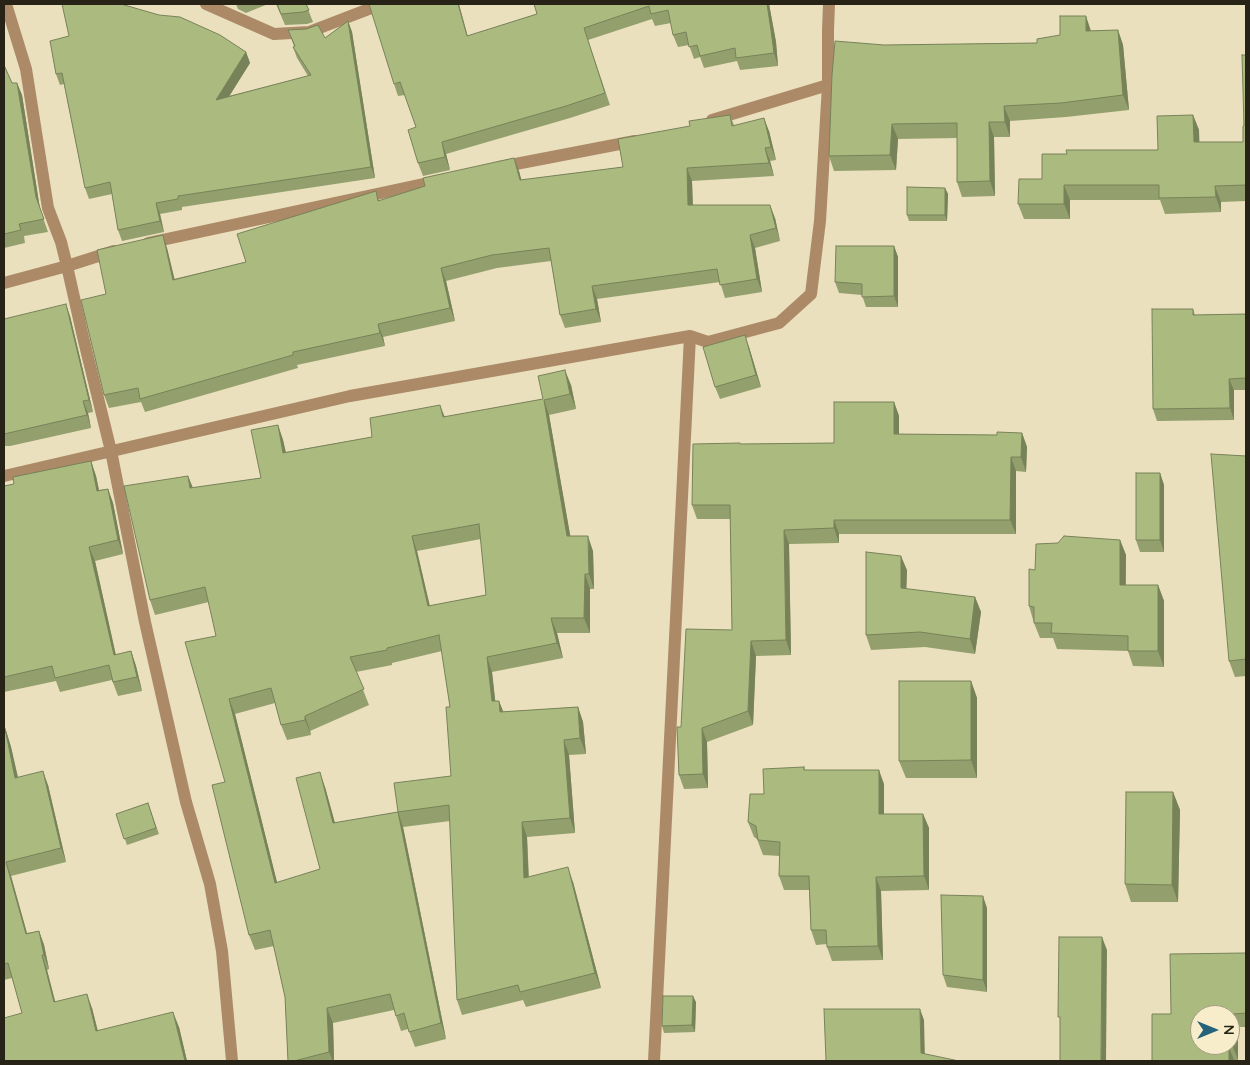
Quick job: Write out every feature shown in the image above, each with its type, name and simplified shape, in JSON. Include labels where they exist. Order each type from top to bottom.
[{"type":"street","points":[[6,4],[26,69],[48,208],[67,266],[111,451],[145,622],[186,802],[210,884],[222,951],[232,1061]]},
{"type":"street","points":[[206,4],[274,34],[309,32],[382,4]]},
{"type":"street","points":[[4,476],[350,396],[690,336],[708,342],[779,323],[811,294],[820,221],[828,85],[829,4]]},
{"type":"street","points":[[698,124],[828,85]]},
{"type":"street","points":[[484,171],[643,139]]},
{"type":"street","points":[[140,245],[455,177]]},
{"type":"street","points":[[4,283],[122,249]]},
{"type":"street","points":[[654,1061],[690,336]]},
{"type":"building","points":[[62,4],[121,4],[159,15],[180,17],[220,35],[246,52],[216,100],[311,75],[293,47],[295,46],[288,30],[306,29],[318,25],[325,38],[348,21],[371,167],[178,196],[178,199],[156,203],[160,221],[118,230],[110,182],[85,188],[62,73],[56,74],[50,41],[69,36]]},
{"type":"building","points":[[277,4],[306,4],[309,10],[281,14]]},
{"type":"building","points":[[369,4],[458,4],[467,36],[537,14],[534,4],[767,4],[774,53],[736,58],[735,48],[700,56],[697,45],[689,47],[686,32],[673,35],[668,10],[651,14],[649,6],[584,28],[605,93],[442,142],[445,157],[418,163],[408,130],[416,127],[400,82],[394,84]]},
{"type":"building","points":[[1060,16],[1086,16],[1086,31],[1118,30],[1123,95],[1061,103],[1004,106],[1005,122],[989,122],[990,181],[957,182],[957,123],[892,124],[890,155],[829,156],[835,41],[884,45],[1037,43],[1037,39],[1060,35]]},
{"type":"building","points":[[1242,55],[1246,55],[1246,185],[1215,186],[1216,197],[1159,198],[1159,185],[1064,185],[1064,204],[1018,204],[1019,179],[1042,179],[1042,154],[1067,154],[1066,150],[1158,150],[1157,116],[1193,115],[1194,142],[1243,142]]},
{"type":"building","points":[[4,65],[12,83],[17,83],[36,197],[44,219],[19,224],[21,230],[4,234]]},
{"type":"building","points":[[730,115],[732,126],[764,118],[771,147],[765,148],[769,163],[687,168],[688,205],[770,205],[776,228],[750,235],[757,279],[720,285],[717,269],[592,286],[596,309],[560,315],[549,248],[492,255],[441,268],[450,308],[378,324],[380,333],[293,352],[293,355],[140,399],[138,388],[104,395],[81,300],[106,294],[97,250],[163,235],[173,280],[246,262],[237,234],[376,191],[378,201],[425,186],[423,178],[514,158],[520,180],[623,167],[618,139],[690,126],[689,121]]},
{"type":"building","points":[[907,187],[945,188],[945,215],[907,215]]},
{"type":"building","points":[[836,246],[894,246],[894,296],[862,297],[862,284],[835,282]]},
{"type":"building","points":[[66,304],[89,400],[83,401],[87,415],[4,434],[4,319]]},
{"type":"building","points":[[1152,309],[1193,309],[1193,315],[1246,314],[1246,378],[1229,379],[1230,408],[1153,409]]},
{"type":"building","points":[[745,335],[756,375],[715,387],[703,347]]},
{"type":"building","points":[[565,370],[570,394],[544,400],[567,536],[588,536],[589,574],[585,574],[584,618],[551,618],[557,643],[487,657],[492,701],[499,701],[500,712],[578,707],[580,738],[564,740],[570,818],[522,822],[524,878],[568,867],[595,973],[520,992],[518,985],[457,1000],[449,805],[398,812],[441,1023],[409,1032],[404,1013],[396,1016],[390,994],[327,1008],[329,1052],[288,1061],[285,997],[270,930],[249,935],[212,785],[225,782],[185,642],[216,636],[205,587],[150,600],[124,486],[188,476],[190,488],[261,478],[251,430],[278,425],[283,453],[372,437],[370,418],[440,405],[443,417],[543,399],[538,376]],"holes":[[[479,524],[486,595],[428,606],[412,536]],[[439,635],[450,707],[446,707],[451,776],[394,783],[398,812],[333,823],[320,772],[296,778],[320,869],[275,883],[229,699],[271,688],[281,725],[305,720],[305,716],[364,689],[350,657],[387,650],[387,648]]]},
{"type":"building","points":[[834,402],[894,402],[894,434],[997,435],[997,432],[1022,433],[1021,457],[1011,457],[1010,520],[834,520],[834,528],[784,530],[786,640],[751,641],[748,711],[702,728],[703,774],[679,775],[677,727],[681,727],[686,629],[732,630],[730,505],[692,505],[693,444],[834,443]]},
{"type":"building","points":[[1211,454],[1246,456],[1246,659],[1229,661]]},
{"type":"building","points":[[91,461],[97,491],[108,489],[118,540],[89,547],[114,655],[131,651],[137,677],[113,682],[109,665],[55,678],[52,666],[4,677],[4,486],[14,484],[13,477]]},
{"type":"building","points":[[1136,473],[1160,473],[1160,540],[1136,540]]},
{"type":"building","points":[[1064,536],[1120,540],[1120,585],[1158,585],[1158,651],[1128,651],[1128,636],[1051,633],[1052,623],[1034,623],[1034,607],[1029,606],[1029,569],[1035,570],[1036,544],[1058,543]]},
{"type":"building","points":[[866,552],[901,556],[901,588],[975,597],[970,639],[920,632],[866,635]]},
{"type":"building","points":[[899,681],[971,681],[971,760],[899,761]]},
{"type":"building","points":[[4,729],[15,778],[43,771],[61,848],[6,862],[26,934],[39,931],[44,955],[42,955],[54,1002],[87,994],[96,1031],[173,1012],[185,1061],[4,1061],[4,1018],[22,1013],[8,963],[4,964]]},
{"type":"building","points":[[804,767],[804,770],[879,770],[879,814],[923,814],[924,876],[876,877],[878,946],[827,947],[826,930],[811,930],[809,876],[779,876],[780,842],[758,840],[756,826],[748,822],[750,794],[764,794],[763,769]]},
{"type":"building","points":[[1126,792],[1173,792],[1172,885],[1125,884]]},
{"type":"building","points":[[148,803],[156,828],[124,839],[116,814]]},
{"type":"building","points":[[941,895],[983,896],[983,980],[943,975]]},
{"type":"building","points":[[1059,937],[1102,937],[1101,1061],[1060,1061],[1060,1017],[1058,1017]]},
{"type":"building","points":[[1246,953],[1246,1013],[1240,1013],[1240,1005],[1190,1005],[1190,1055],[1229,1055],[1229,1061],[1152,1061],[1152,1014],[1171,1014],[1170,954]]},
{"type":"building","points":[[663,996],[693,996],[692,1025],[662,1026]]},
{"type":"building","points":[[824,1009],[920,1009],[921,1053],[959,1061],[826,1061]]}]
